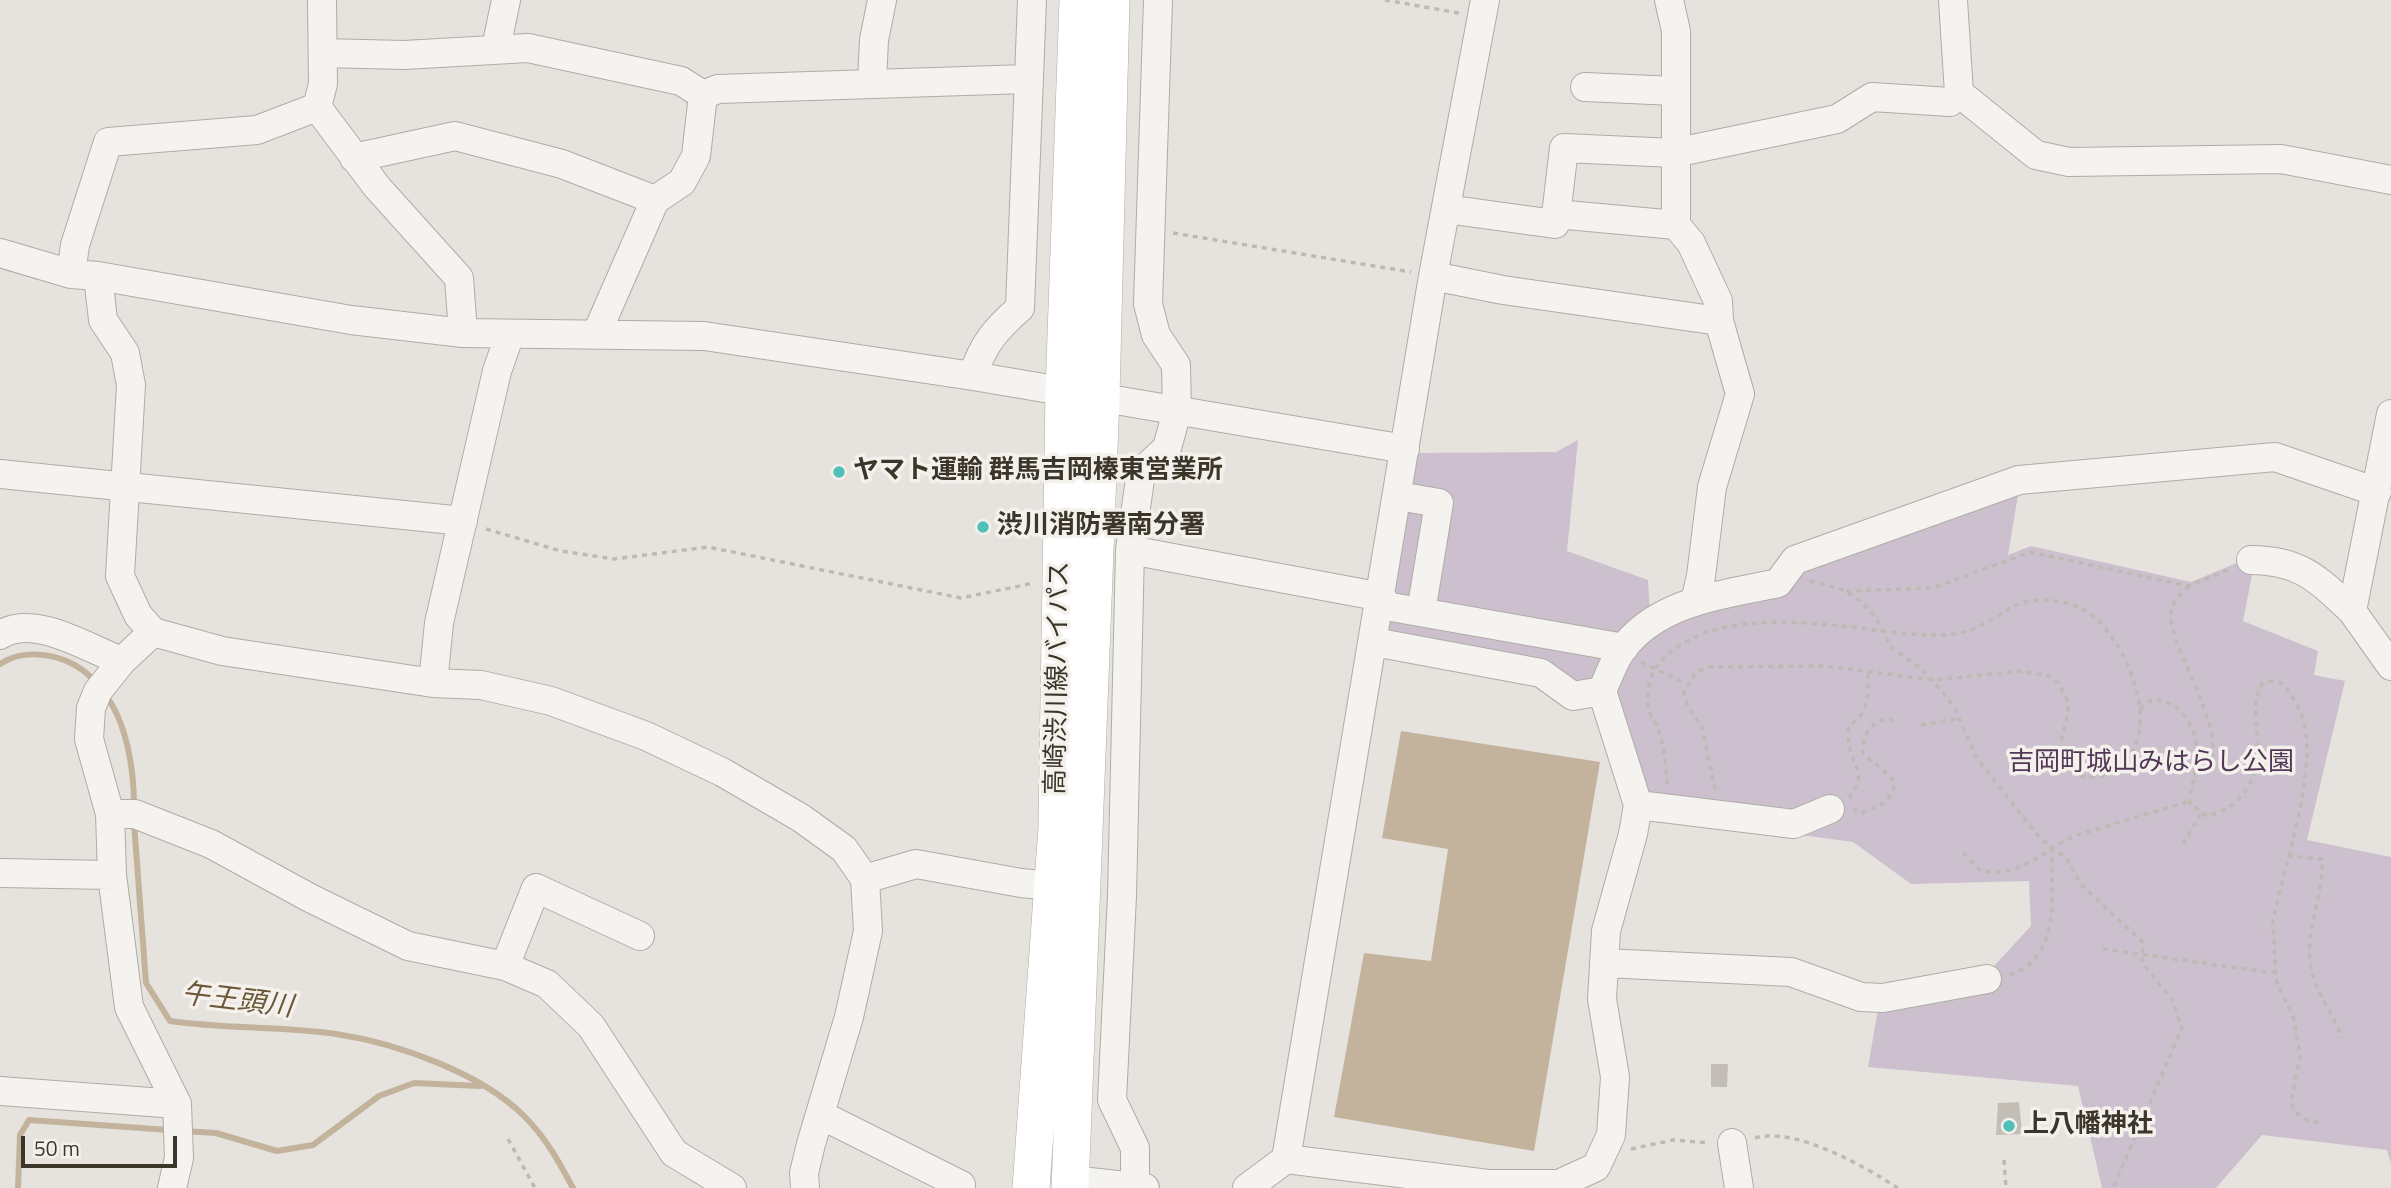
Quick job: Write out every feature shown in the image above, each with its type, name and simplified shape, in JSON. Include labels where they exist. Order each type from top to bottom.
[{"type":"main road","name":"高崎渋川線バイパス","points":[[1031,1188],[1053,886],[1064,391],[1078,0]]},
{"type":"main road","name":"高崎渋川線バイパス","points":[[1071,1184],[1101,397],[1111,0]]},
{"type":"street","points":[[317,107],[323,84],[322,0]]},
{"type":"street","points":[[496,48],[506,0]]},
{"type":"street","points":[[872,82],[874,40],[882,0]]},
{"type":"street","points":[[973,376],[979,353],[991,334],[1020,308],[1032,0]]},
{"type":"street","points":[[1071,1184],[1140,1187],[1135,1148],[1112,1100],[1122,896],[1130,550],[1141,472],[1167,448],[1177,411],[1176,365],[1156,335],[1149,304],[1158,0]]},
{"type":"street","points":[[1669,0],[1676,31],[1676,225],[1691,243],[1718,301],[1719,321],[1740,394],[1712,487],[1701,576],[1695,602]]},
{"type":"street","points":[[1953,0],[1959,93],[2036,155],[2069,162],[2281,159],[2391,180]]},
{"type":"street","points":[[1281,1171],[1381,601],[1433,276],[1484,9]]},
{"type":"street","points":[[323,53],[404,55],[528,48],[681,80],[703,96]]},
{"type":"street","points":[[703,96],[718,89],[1027,79]]},
{"type":"street","points":[[1585,87],[1675,91]]},
{"type":"street","points":[[1446,209],[1555,224],[1564,148],[1674,153],[1837,119],[1872,97],[1950,102],[1959,93]]},
{"type":"street","points":[[596,335],[642,235],[654,200],[682,182],[696,156],[703,96]]},
{"type":"street","points":[[317,107],[354,158],[459,278],[463,333]]},
{"type":"street","points":[[317,107],[257,130],[108,142],[75,246],[103,320],[125,353],[131,385],[120,576],[138,615],[153,632],[222,650],[433,683],[481,685],[551,701],[646,736],[722,772],[801,818],[844,849],[865,879],[868,931],[849,1017],[804,1173],[805,1188]]},
{"type":"street","points":[[354,158],[454,136],[562,163],[654,200]]},
{"type":"street","points":[[1556,214],[1676,225]]},
{"type":"street","points":[[0,253],[85,275],[351,320],[463,333],[704,336],[973,376],[1405,449]]},
{"type":"street","points":[[1433,276],[1719,321]]},
{"type":"street","points":[[433,683],[439,623],[497,371],[509,334]]},
{"type":"street","points":[[2352,611],[2391,414]]},
{"type":"street","points":[[1247,1188],[1281,1171],[1488,1184],[1559,1184],[1596,1167],[1611,1135],[1615,1077],[1602,999],[1606,931],[1633,834],[1638,805],[1602,691],[1622,650],[1642,629],[1671,610],[1778,583],[1795,560],[2019,480],[2275,457],[2377,492]]},
{"type":"street","points":[[0,474],[124,489],[463,522]]},
{"type":"street","points":[[1398,496],[1439,503],[1420,612]]},
{"type":"street","points":[[1130,550],[1381,601],[1420,612],[1622,650]]},
{"type":"street","points":[[2251,560],[2295,565],[2315,577],[2352,611],[2391,666]]},
{"type":"street","points":[[0,635],[8,630],[40,629],[122,661]]},
{"type":"street","points":[[153,632],[122,661],[98,691],[91,708],[89,739],[110,814],[111,875],[129,1007],[177,1104],[179,1158],[172,1188]]},
{"type":"street","points":[[1374,642],[1541,673],[1573,696],[1602,691]]},
{"type":"street","points":[[1638,805],[1794,824],[1830,809]]},
{"type":"street","points":[[110,814],[135,814],[211,844],[310,898],[408,946],[505,967],[547,985],[591,1026],[674,1153],[732,1188]]},
{"type":"street","points":[[865,879],[916,864],[1021,883],[1053,886]]},
{"type":"street","points":[[0,873],[111,875]]},
{"type":"street","points":[[505,967],[536,888],[640,936]]},
{"type":"street","points":[[1604,963],[1791,972],[1861,997],[1883,998],[1987,979]]},
{"type":"street","points":[[0,1091],[177,1104]]},
{"type":"street","points":[[821,1115],[961,1185]]},
{"type":"street","points":[[1732,1143],[1739,1188]]},
{"type":"path","points":[[1385,0],[1484,9]]},
{"type":"path","points":[[1151,229],[1433,276]]},
{"type":"path","points":[[463,522],[561,551],[614,559],[708,547],[961,598],[1061,579]]},
{"type":"path","points":[[1784,575],[1844,590],[1934,588],[2030,552],[2189,586]]},
{"type":"path","points":[[2194,777],[2210,763],[2212,741],[2193,680],[2171,625],[2172,607],[2189,586],[2251,560]]},
{"type":"path","points":[[1844,590],[1868,608],[1891,647],[1934,680],[1954,707],[1976,757],[2052,848],[2066,858],[2082,886],[2143,942],[2146,970],[2171,998],[2182,1028],[2114,1186]]},
{"type":"path","points":[[1668,810],[1663,753],[1657,728],[1648,709],[1655,669],[1692,638],[1718,628],[1793,623],[1933,637],[1956,633],[1994,619],[2021,603],[2060,601],[2092,614],[2115,638],[2130,671],[2140,709],[2139,736],[2134,752],[2126,762],[2095,778],[2077,776],[2066,769],[2060,747],[2068,712],[2067,700],[2058,682],[2049,676],[2022,671],[1934,680],[1826,666],[1709,667],[1695,673],[1686,684],[1687,704],[1702,728],[1714,775],[1712,816]]},
{"type":"path","points":[[1622,650],[1686,684]]},
{"type":"path","points":[[1868,672],[1868,703],[1861,718],[1849,726],[1846,744],[1861,776],[1860,784],[1844,800],[1861,813],[1880,807],[1890,798],[1895,784],[1887,770],[1873,763],[1863,753],[1863,734],[1874,722],[1889,718],[1896,724]]},
{"type":"path","points":[[2140,709],[2153,699],[2166,699],[2186,717],[2198,750],[2190,800],[2200,814],[2207,817],[2219,814],[2245,795],[2252,780],[2258,749],[2253,708],[2262,684],[2271,681],[2283,684],[2299,709],[2307,745],[2306,772],[2273,920],[2275,973],[2294,1019],[2300,1056],[2291,1102],[2294,1111],[2307,1120],[2320,1123]]},
{"type":"path","points":[[1922,725],[1958,719]]},
{"type":"path","points":[[1963,853],[1981,871],[2009,871],[2042,858],[2052,848],[2110,823],[2190,800]]},
{"type":"path","points":[[2183,844],[2200,814]]},
{"type":"path","points":[[1987,979],[2012,974],[2032,964],[2045,945],[2051,922],[2052,848]]},
{"type":"path","points":[[2287,856],[2322,859],[2323,873],[2310,944],[2311,969],[2342,1038]]},
{"type":"path","points":[[2103,949],[2275,973]]},
{"type":"path","points":[[508,1139],[535,1188]]},
{"type":"path","points":[[2004,1160],[2006,1188]]},
{"type":"green space","name":"吉岡町城山みはらし公園","points":[[1578,440],[1567,551],[1648,580],[1650,611],[1798,567],[2019,489],[2008,555],[2031,546],[2191,582],[2256,555],[2243,621],[2318,651],[2314,675],[2345,681],[2307,840],[2391,857],[2391,1163],[2387,1150],[2262,1135],[2216,1188],[2102,1188],[2078,1086],[1868,1067],[1881,992],[1992,968],[2031,926],[2029,881],[1911,884],[1853,842],[1646,814],[1607,692],[1574,691],[1380,638],[1411,453],[1556,452]]},
{"type":"shaded area","points":[[1401,731],[1600,762],[1534,1151],[1334,1117],[1364,953],[1431,961],[1448,849],[1382,838]]},
{"type":"building","points":[[1711,1064],[1728,1064],[1727,1087],[1711,1087]]},
{"type":"building","name":"上八幡神社","points":[[2019,1102],[2022,1134],[1996,1135],[1998,1103]]},
{"type":"waterway","name":"午王頭川","points":[[0,664],[24,655],[50,656],[76,666],[95,682]]},
{"type":"waterway","name":"午王頭川","points":[[104,693],[118,718],[128,747],[134,806]]},
{"type":"waterway","name":"午王頭川","points":[[134,823],[146,983],[170,1021],[336,1034],[360,1038],[437,1062],[486,1087],[525,1117],[546,1142],[573,1188]]},
{"type":"waterway","points":[[184,1131],[216,1133],[277,1151],[313,1145],[379,1096],[414,1083],[480,1086]]},
{"type":"waterway","points":[[18,1188],[20,1135],[29,1120],[169,1130]]},
{"type":"place","name":"ヤマト運輸 群馬吉岡榛東営業所","points":[[839,472]]},
{"type":"place","name":"渋川消防署南分署","points":[[983,527]]},
{"type":"place","name":"上八幡神社","points":[[2009,1126]]}]
